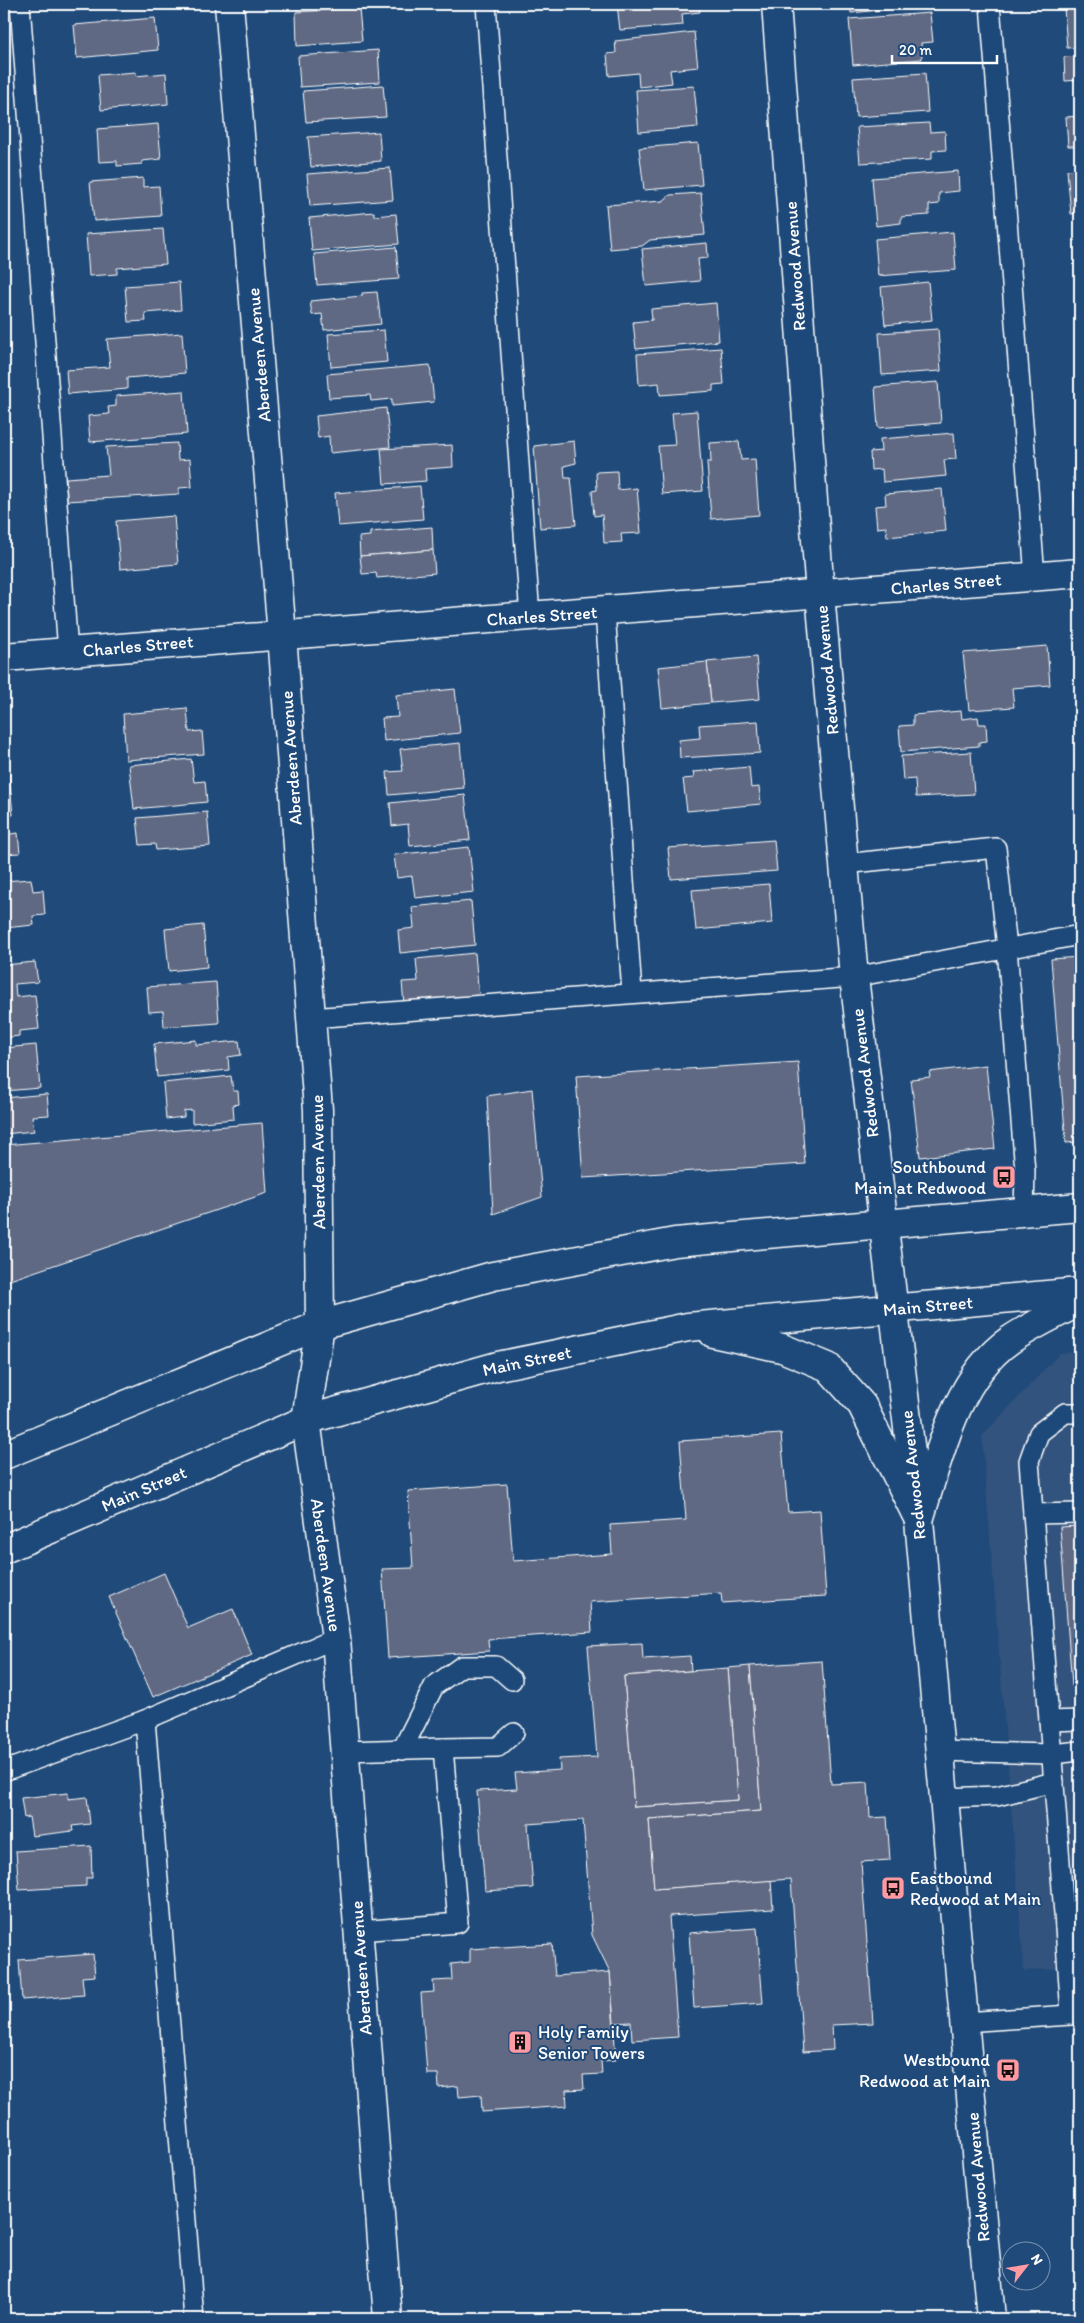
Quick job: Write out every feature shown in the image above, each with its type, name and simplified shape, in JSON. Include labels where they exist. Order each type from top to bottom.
[{"type":"main road","name":"Aberdeen Avenue","points":[[230,4],[282,635],[318,1110],[320,1325],[306,1420],[336,1638],[388,2319]]},
{"type":"main road","name":"Redwood Avenue","points":[[776,4],[820,594],[854,977],[919,1520],[991,2319]]},
{"type":"main road","name":"Charles Street","points":[[4,657],[1080,573]]},
{"type":"main road","points":[[4,1455],[320,1325],[493,1276],[675,1242],[1080,1207]]},
{"type":"main road","name":"Main Street","points":[[4,1549],[306,1420],[498,1366],[688,1327],[1080,1292]]},
{"type":"main road","points":[[919,1520],[952,1418],[983,1365],[1010,1340],[1080,1301]]},
{"type":"main road","points":[[688,1327],[782,1348],[828,1367],[862,1405],[919,1520]]},
{"type":"lane","points":[[20,4],[68,652]]},
{"type":"lane","points":[[486,4],[530,617]]},
{"type":"lane","points":[[990,4],[1035,577]]},
{"type":"lane","points":[[605,611],[632,993]]},
{"type":"lane","points":[[844,864],[996,848],[1007,948],[1025,1171],[1024,1212]]},
{"type":"lane","points":[[311,1018],[854,977],[1080,935]]},
{"type":"lane","points":[[964,2022],[1071,2015],[1073,1927],[1054,1782],[1029,1461],[1039,1433],[1064,1414],[1080,1413]]},
{"type":"lane","points":[[1033,1514],[1080,1513]]},
{"type":"lane","points":[[4,1771],[145,1720],[336,1638]]},
{"type":"lane","points":[[402,1750],[434,1686],[462,1666],[496,1666],[512,1680]]},
{"type":"lane","points":[[145,1720],[194,2319]]},
{"type":"lane","points":[[1049,1721],[1080,1720]]},
{"type":"lane","points":[[345,1751],[498,1747],[514,1733]]},
{"type":"lane","points":[[359,1931],[458,1923],[443,1748]]},
{"type":"lane","points":[[939,1751],[1052,1754],[1080,1751]]},
{"type":"lane","points":[[944,1798],[997,1796],[1054,1782]]},
{"type":"shaded area","points":[[1080,1352],[1080,1967],[1024,1971],[982,1436],[1060,1353]]},
{"type":"building","points":[[76,4],[156,4],[76,10]]},
{"type":"building","points":[[295,4],[360,4],[296,9]]},
{"type":"building","points":[[617,4],[699,4],[700,12],[682,14],[683,25],[620,30]]},
{"type":"building","points":[[850,4],[908,4],[908,7],[851,13]]},
{"type":"building","points":[[1080,6],[1080,47],[1067,48],[1064,8]]},
{"type":"building","points":[[359,8],[362,41],[297,46],[296,12]]},
{"type":"building","points":[[930,13],[933,42],[921,43],[922,59],[853,65],[849,19]]},
{"type":"building","points":[[155,18],[158,50],[77,58],[74,25]]},
{"type":"building","points":[[694,32],[698,67],[670,70],[672,83],[639,87],[638,73],[609,76],[607,54],[616,53],[615,41]]},
{"type":"building","points":[[378,50],[380,82],[300,87],[298,56]]},
{"type":"building","points":[[1080,56],[1080,80],[1065,81],[1064,57]]},
{"type":"building","points":[[136,72],[136,76],[166,73],[168,104],[101,110],[98,75]]},
{"type":"building","points":[[925,73],[928,112],[856,117],[853,78]]},
{"type":"building","points":[[383,85],[386,117],[306,122],[303,91]]},
{"type":"building","points":[[694,86],[698,127],[639,132],[636,90]]},
{"type":"building","points":[[1080,116],[1080,146],[1068,146],[1066,117]]},
{"type":"building","points":[[929,123],[930,132],[945,131],[946,150],[932,151],[932,159],[860,163],[857,127]]},
{"type":"building","points":[[158,124],[161,159],[142,161],[142,164],[117,166],[117,161],[99,162],[97,129]]},
{"type":"building","points":[[379,132],[381,161],[311,167],[308,137]]},
{"type":"building","points":[[698,143],[702,185],[644,190],[639,148]]},
{"type":"building","points":[[390,168],[393,200],[310,206],[307,174]]},
{"type":"building","points":[[1080,169],[1080,213],[1071,214],[1067,170]]},
{"type":"building","points":[[958,171],[959,191],[939,193],[939,204],[929,205],[929,215],[901,217],[901,223],[876,226],[872,178]]},
{"type":"building","points":[[143,178],[143,187],[159,186],[161,216],[94,221],[90,182]]},
{"type":"building","points":[[701,193],[705,235],[650,240],[642,246],[610,249],[606,205],[663,201],[670,195]]},
{"type":"building","points":[[374,212],[374,216],[396,214],[399,244],[312,251],[309,218]]},
{"type":"building","points":[[163,229],[166,264],[117,268],[117,274],[89,276],[86,234]]},
{"type":"building","points":[[953,232],[956,270],[878,276],[875,239]]},
{"type":"building","points":[[707,243],[708,258],[698,259],[700,281],[646,286],[642,249]]},
{"type":"building","points":[[396,247],[399,279],[317,285],[314,254]]},
{"type":"building","points":[[179,282],[181,310],[145,313],[146,321],[128,322],[125,286]]},
{"type":"building","points":[[928,282],[932,320],[885,325],[881,287]]},
{"type":"building","points":[[377,292],[381,324],[324,330],[322,314],[312,315],[310,301],[362,296],[362,293]]},
{"type":"building","points":[[716,303],[719,341],[636,349],[633,322],[652,320],[651,309]]},
{"type":"building","points":[[938,329],[941,371],[882,375],[879,333]]},
{"type":"building","points":[[384,330],[387,362],[331,367],[328,334]]},
{"type":"building","points":[[182,333],[185,373],[127,378],[127,389],[68,394],[66,370],[110,367],[107,339]]},
{"type":"building","points":[[721,348],[724,384],[713,385],[713,391],[660,395],[659,383],[639,385],[637,354]]},
{"type":"building","points":[[430,365],[434,402],[392,406],[392,399],[371,401],[370,395],[329,398],[327,374]]},
{"type":"building","points":[[938,382],[941,423],[878,428],[875,387]]},
{"type":"building","points":[[184,391],[187,434],[90,442],[88,416],[109,414],[108,407],[116,406],[116,396]]},
{"type":"building","points":[[386,408],[390,447],[330,453],[329,436],[318,438],[316,416]]},
{"type":"building","points":[[697,411],[703,491],[662,494],[658,446],[675,445],[672,413]]},
{"type":"building","points":[[954,433],[956,459],[944,460],[946,476],[883,482],[882,469],[871,470],[870,452],[881,451],[880,439]]},
{"type":"building","points":[[574,441],[576,463],[564,466],[565,478],[571,478],[576,525],[540,528],[534,446]]},
{"type":"building","points":[[739,441],[741,460],[755,459],[759,515],[711,519],[707,462],[711,462],[710,443]]},
{"type":"building","points":[[177,443],[178,460],[190,459],[192,487],[179,488],[179,494],[67,501],[66,478],[109,475],[106,447]]},
{"type":"building","points":[[452,445],[453,467],[425,469],[426,481],[384,484],[381,449]]},
{"type":"building","points":[[617,471],[618,490],[637,488],[641,533],[621,534],[622,542],[604,543],[602,515],[594,516],[592,491],[597,490],[596,472]]},
{"type":"building","points":[[1073,477],[1080,477],[1080,514],[1076,515]]},
{"type":"building","points":[[420,486],[423,519],[338,526],[335,493]]},
{"type":"building","points":[[942,489],[946,531],[887,537],[886,527],[877,528],[875,506],[886,505],[885,494]]},
{"type":"building","points":[[174,516],[178,564],[120,569],[116,521]]},
{"type":"building","points":[[432,527],[433,550],[360,556],[359,537],[370,536],[370,532]]},
{"type":"building","points":[[433,550],[435,573],[377,578],[376,573],[362,574],[360,556]]},
{"type":"building","points":[[1047,646],[1050,685],[1012,688],[1014,707],[969,710],[963,653]]},
{"type":"building","points":[[756,657],[760,699],[711,703],[707,662]]},
{"type":"building","points":[[707,662],[711,703],[662,708],[658,667]]},
{"type":"building","points":[[455,689],[460,733],[384,741],[382,718],[398,717],[396,695]]},
{"type":"building","points":[[187,708],[189,732],[202,731],[204,754],[126,760],[123,714]]},
{"type":"building","points":[[961,711],[962,719],[978,717],[979,724],[986,724],[987,741],[979,742],[979,746],[901,752],[899,726],[913,725],[913,715]]},
{"type":"building","points":[[758,721],[760,753],[680,758],[679,740],[700,738],[699,725]]},
{"type":"building","points":[[460,743],[464,788],[389,795],[387,772],[403,771],[400,749]]},
{"type":"building","points":[[971,752],[974,794],[916,797],[915,779],[903,780],[901,756]]},
{"type":"building","points":[[191,759],[194,782],[205,781],[207,802],[134,809],[129,765]]},
{"type":"building","points":[[749,767],[751,788],[759,787],[761,804],[687,811],[683,779],[694,778],[693,772]]},
{"type":"building","points":[[4,773],[9,773],[13,815],[4,815]]},
{"type":"building","points":[[465,795],[470,840],[410,846],[408,824],[392,826],[390,803]]},
{"type":"building","points":[[207,812],[210,846],[156,850],[155,844],[140,845],[137,818]]},
{"type":"building","points":[[18,833],[20,853],[4,854],[4,835]]},
{"type":"building","points":[[774,840],[777,871],[671,879],[668,848]]},
{"type":"building","points":[[469,847],[474,892],[415,898],[412,876],[397,878],[394,855]]},
{"type":"building","points":[[31,879],[33,891],[43,890],[45,915],[33,916],[34,925],[4,928],[4,881]]},
{"type":"building","points":[[769,884],[772,923],[696,930],[692,890]]},
{"type":"building","points":[[471,901],[475,945],[400,953],[398,930],[414,928],[412,907]]},
{"type":"building","points":[[203,925],[207,967],[169,971],[165,929]]},
{"type":"building","points":[[475,953],[479,998],[404,1005],[402,982],[418,981],[416,959]]},
{"type":"building","points":[[1080,957],[1080,1142],[1066,1143],[1051,959]]},
{"type":"building","points":[[35,962],[38,982],[15,984],[16,997],[35,995],[39,1029],[19,1031],[19,1036],[4,1038],[4,965]]},
{"type":"building","points":[[216,982],[219,1023],[164,1027],[163,1011],[149,1012],[147,987]]},
{"type":"building","points":[[196,1040],[196,1045],[239,1041],[241,1055],[228,1057],[229,1070],[157,1077],[154,1044]]},
{"type":"building","points":[[36,1045],[40,1088],[4,1091],[4,1048]]},
{"type":"building","points":[[798,1062],[805,1164],[583,1178],[576,1076]]},
{"type":"building","points":[[986,1065],[995,1149],[920,1157],[911,1079],[930,1077],[929,1072]]},
{"type":"building","points":[[231,1076],[233,1091],[238,1091],[239,1104],[233,1105],[234,1119],[192,1123],[192,1110],[184,1111],[184,1117],[166,1119],[163,1083]]},
{"type":"building","points":[[532,1089],[542,1197],[493,1214],[487,1096]]},
{"type":"building","points":[[47,1094],[49,1115],[32,1116],[34,1131],[4,1134],[4,1098]]},
{"type":"building","points":[[262,1123],[267,1193],[4,1282],[4,1145]]},
{"type":"building","points":[[781,1434],[788,1512],[820,1510],[826,1596],[722,1603],[721,1593],[590,1602],[592,1632],[488,1639],[489,1651],[388,1658],[382,1569],[413,1568],[408,1491],[507,1484],[513,1561],[612,1554],[610,1525],[686,1520],[680,1441]]},
{"type":"building","points":[[1080,1526],[1080,1685],[1072,1686],[1060,1527]]},
{"type":"building","points":[[164,1573],[188,1628],[233,1609],[252,1655],[153,1697],[109,1597]]},
{"type":"building","points":[[642,1643],[643,1659],[690,1656],[691,1671],[624,1676],[634,1807],[738,1800],[728,1668],[750,1666],[761,1811],[649,1819],[654,1889],[771,1880],[773,1909],[669,1916],[678,2037],[632,2040],[631,2022],[614,2023],[610,1972],[592,1935],[583,1820],[528,1824],[533,1888],[485,1891],[477,1791],[517,1789],[515,1773],[560,1770],[559,1759],[597,1757],[588,1646]]},
{"type":"building","points":[[822,1661],[831,1784],[868,1782],[870,1818],[887,1817],[890,1860],[861,1862],[873,2023],[832,2025],[833,2050],[803,2052],[791,1879],[654,1889],[649,1819],[761,1811],[750,1666]]},
{"type":"building","points":[[728,1668],[738,1800],[634,1807],[624,1676]]},
{"type":"building","points":[[68,1793],[68,1799],[87,1797],[90,1824],[72,1826],[73,1831],[32,1836],[29,1817],[24,1818],[21,1798]]},
{"type":"building","points":[[91,1846],[92,1878],[86,1878],[86,1886],[19,1890],[16,1851]]},
{"type":"building","points":[[757,1928],[763,2003],[694,2008],[689,1933]]},
{"type":"building","name":"Holy Family Senior Towers","points":[[552,1944],[555,1976],[610,1972],[616,2060],[601,2061],[602,2074],[583,2075],[584,2089],[566,2090],[567,2106],[482,2112],[481,2095],[459,2097],[458,2086],[439,2088],[438,2074],[427,2074],[421,1993],[434,1992],[433,1981],[452,1980],[451,1964],[470,1962],[470,1949]]},
{"type":"building","points":[[93,1954],[95,1976],[82,1977],[84,1995],[22,2000],[19,1960]]},
{"type":"place","name":"Southbound Main at Redwood","points":[[1004,1177]]},
{"type":"place","name":"Eastbound Redwood at Main","points":[[893,1888]]},
{"type":"place","name":"Holy Family Senior Towers","points":[[520,2042]]},
{"type":"place","name":"Westbound Redwood at Main","points":[[1008,2070]]}]
